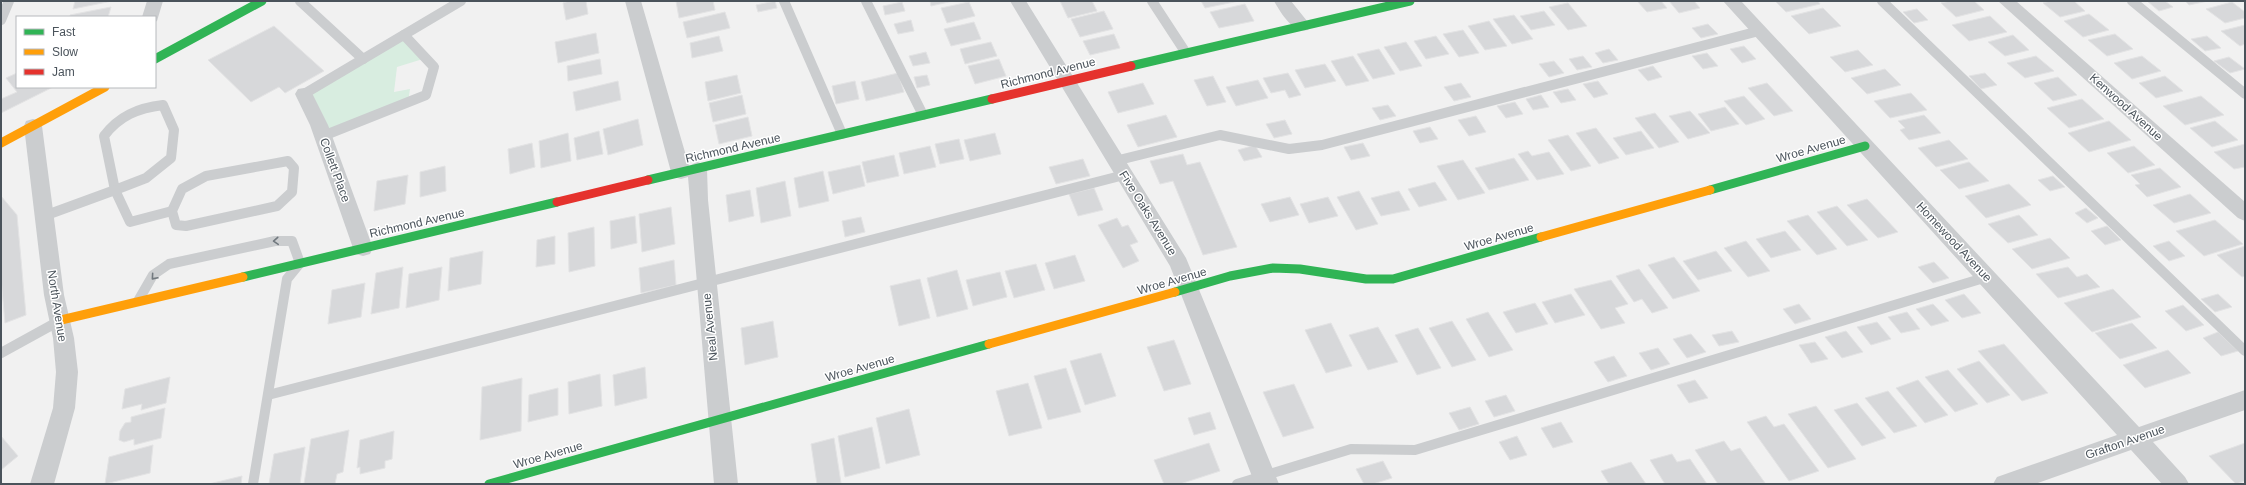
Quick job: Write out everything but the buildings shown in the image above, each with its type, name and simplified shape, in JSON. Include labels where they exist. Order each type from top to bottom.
[{"type":"street","points":[[150,16],[155,1]]},
{"type":"street","points":[[156,58],[262,1]]},
{"type":"street","name":"Neal Avenue","points":[[633,1],[698,200],[726,484]]},
{"type":"street","name":"Five Oaks Avenue","points":[[1018,1],[1179,264],[1265,480]]},
{"type":"street","points":[[1282,1],[1302,26]]},
{"type":"street","name":"Richmond Avenue","points":[[61,320],[1066,80],[1410,1]]},
{"type":"street","name":"Homewood Avenue","points":[[1731,1],[2177,484]]},
{"type":"street","name":"Kenwood Avenue","points":[[2006,1],[2245,213]]},
{"type":"street","points":[[1,143],[103,88]]},
{"type":"street","name":"Collett Place","points":[[304,94],[323,136],[363,248]]},
{"type":"street","name":"North Avenue","points":[[33,126],[54,295],[61,320],[67,383],[61,416],[42,484]]},
{"type":"street","name":"Wroe Avenue","points":[[489,484],[1256,270],[1277,267],[1299,269],[1359,281],[1394,279],[1865,146]]},
{"type":"street","name":"Grafton Avenue","points":[[2005,484],[2245,400]]},
{"type":"lane","points":[[1,20],[9,1]]},
{"type":"lane","points":[[300,1],[363,59]]},
{"type":"lane","points":[[304,94],[461,1]]},
{"type":"lane","points":[[784,1],[842,134]]},
{"type":"lane","points":[[866,1],[923,115]]},
{"type":"lane","points":[[1152,1],[1186,53]]},
{"type":"lane","points":[[1882,1],[2245,351]]},
{"type":"lane","points":[[2132,1],[2245,94]]},
{"type":"lane","points":[[268,395],[706,282],[1120,168],[1220,135],[1289,148],[1322,145],[1759,31]]},
{"type":"lane","points":[[323,136],[426,96],[434,67],[404,35]]},
{"type":"lane","points":[[44,216],[115,190],[146,178],[171,158],[174,130],[163,105],[143,106],[112,123],[104,136],[115,190],[130,222],[172,211]]},
{"type":"lane","points":[[288,161],[294,168],[292,192],[277,206],[186,226],[176,225],[172,211],[182,189],[206,176],[288,161]]},
{"type":"lane","points":[[138,301],[153,275],[169,264],[275,240],[292,241],[300,263],[288,279],[252,484]]},
{"type":"lane","points":[[1237,484],[1265,480],[1351,449],[1415,450],[1986,277]]},
{"type":"lane","points":[[1,353],[61,320]]},
{"type":"green space","points":[[404,35],[426,58],[397,67],[394,92],[410,89],[408,102],[323,136],[304,94]]},
{"type":"traffic: fast","points":[[156,58],[262,1]]},
{"type":"traffic: fast","points":[[1131,66],[1410,1]]},
{"type":"traffic: fast","points":[[648,180],[992,99]]},
{"type":"traffic: fast","points":[[1710,190],[1865,146]]},
{"type":"traffic: fast","points":[[243,277],[557,202]]},
{"type":"traffic: fast","points":[[1175,292],[1230,276],[1273,268],[1300,269],[1366,279],[1393,279],[1541,237]]},
{"type":"traffic: fast","points":[[489,484],[989,344]]},
{"type":"traffic: slow","points":[[1,143],[103,88]]},
{"type":"traffic: slow","points":[[1541,237],[1710,190]]},
{"type":"traffic: slow","points":[[61,320],[243,277]]},
{"type":"traffic: slow","points":[[989,344],[1175,292]]},
{"type":"traffic: jam","points":[[992,99],[1131,66]]},
{"type":"traffic: jam","points":[[557,202],[648,180]]}]
